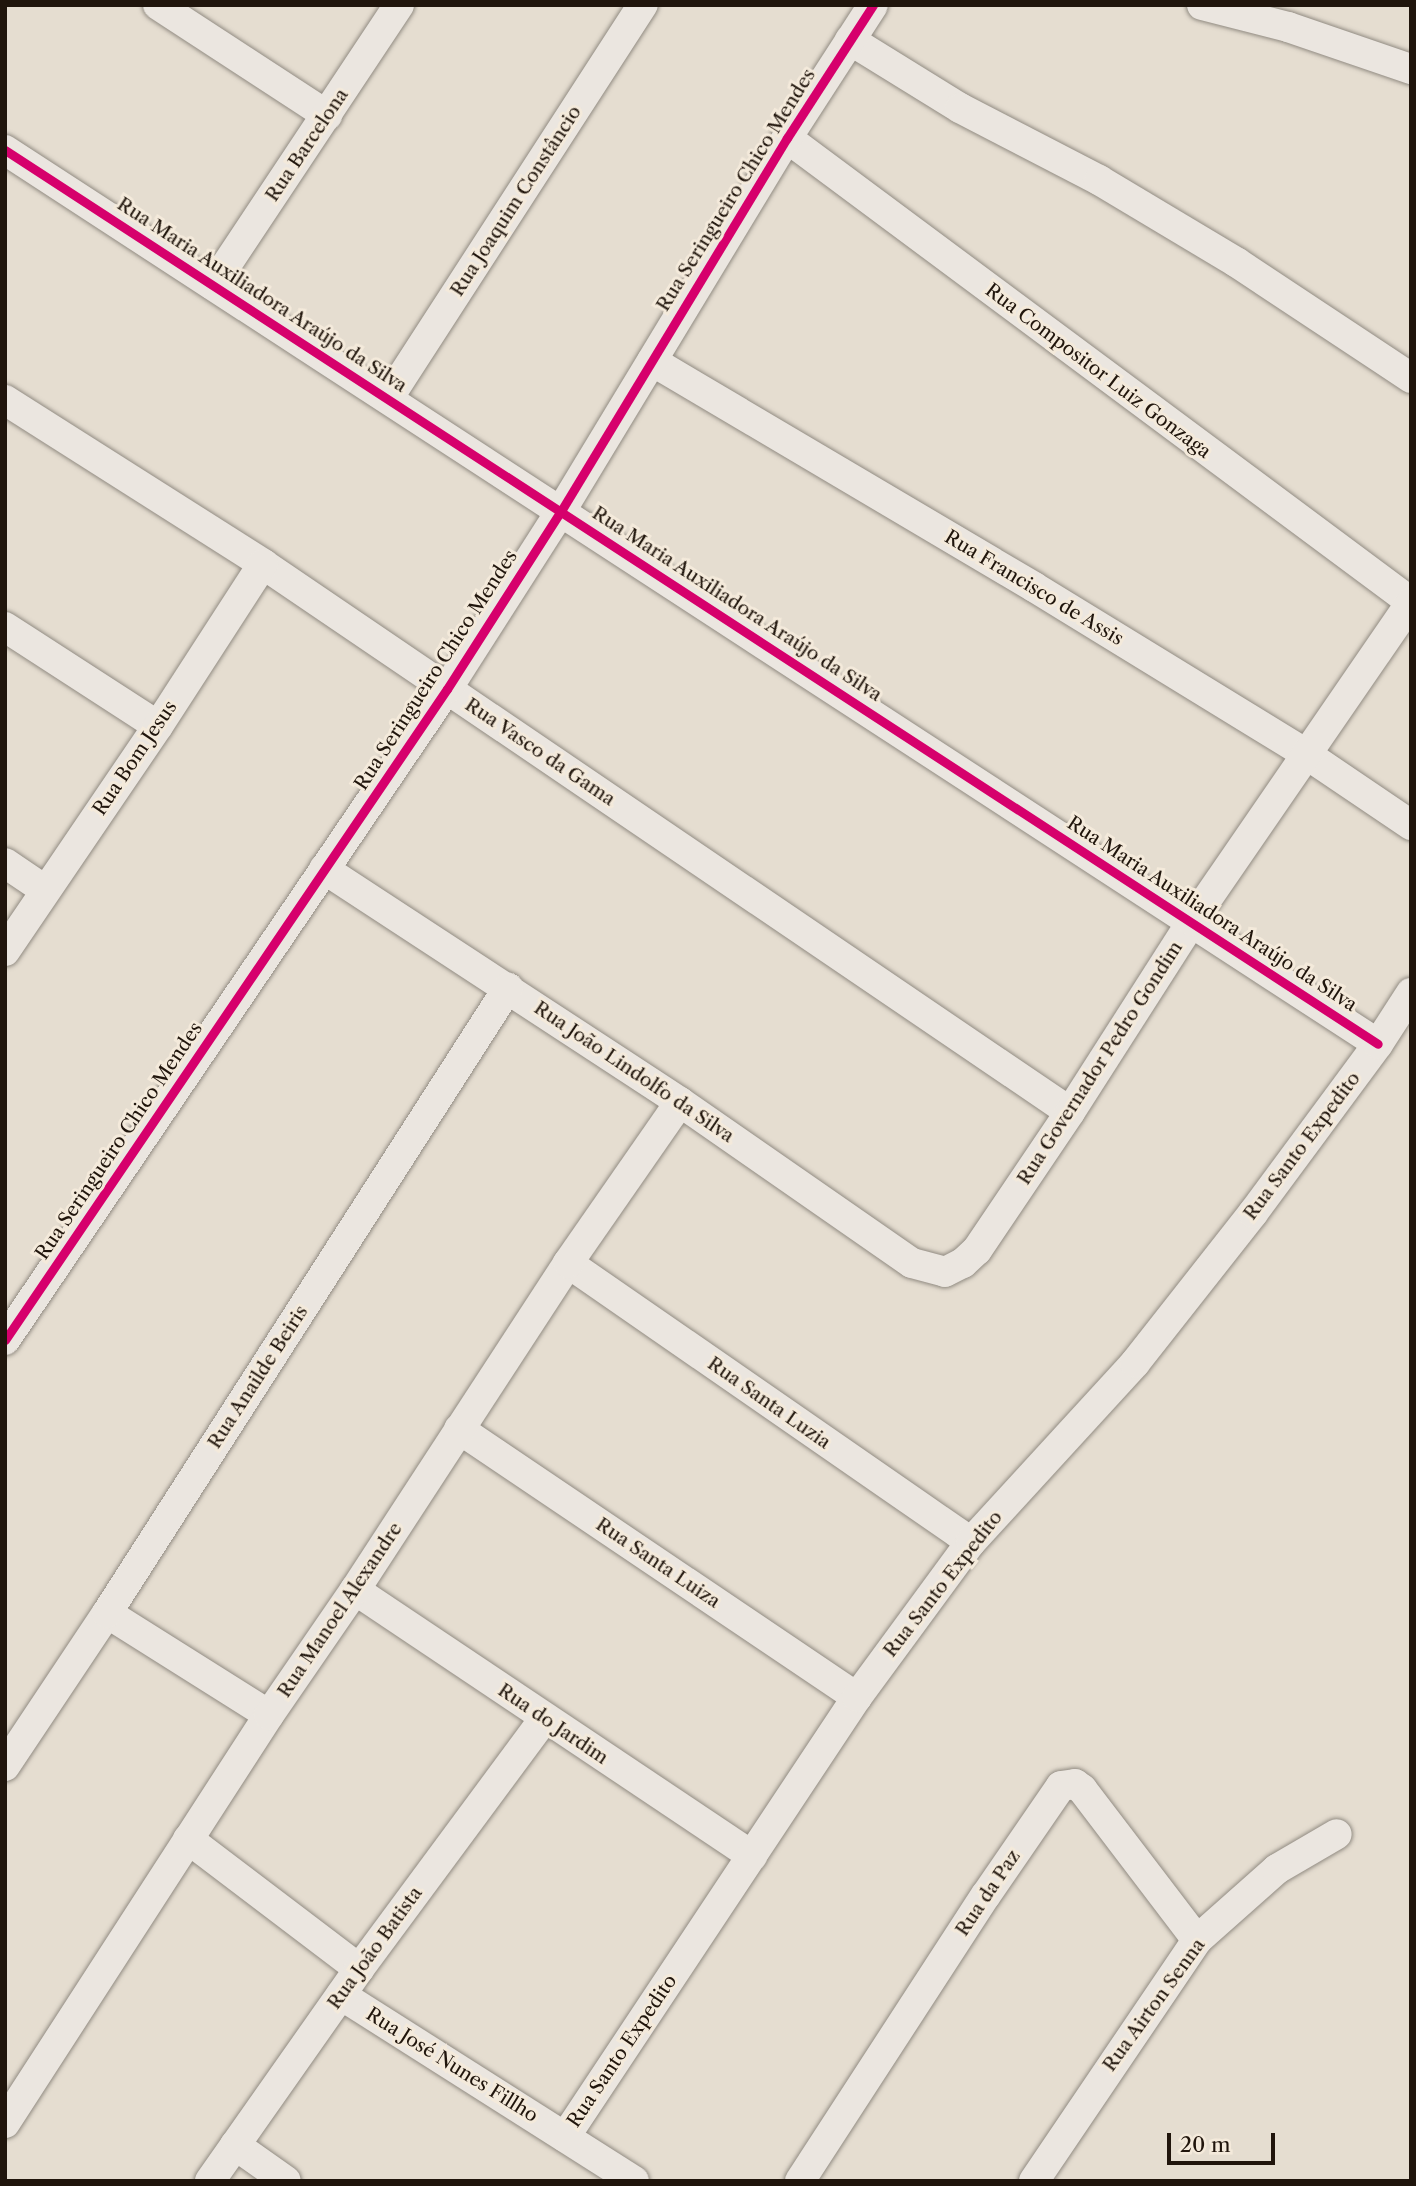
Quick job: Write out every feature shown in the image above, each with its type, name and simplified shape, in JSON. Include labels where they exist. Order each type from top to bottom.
[{"type":"street","points":[[158,5],[327,115]]},
{"type":"street","name":"Rua Barcelona","points":[[213,285],[399,5]]},
{"type":"street","name":"Rua Joaquim Constâncio","points":[[389,397],[643,5]]},
{"type":"street","name":"Rua Seringueiro Chico Mendes","points":[[5,1340],[15,1306],[324,869],[447,689],[561,511],[787,138],[873,5]]},
{"type":"street","points":[[1202,5],[1288,27],[1411,69]]},
{"type":"street","points":[[850,40],[960,108],[1099,180],[1236,262],[1411,378]]},
{"type":"street","name":"Rua Compositor Luiz Gonzaga","points":[[787,138],[1411,602]]},
{"type":"street","name":"Rua Maria Auxiliadora Araújo da Silva","points":[[5,150],[389,397],[1378,1044]]},
{"type":"street","name":"Rua Francisco de Assis","points":[[652,361],[1022,580],[1306,754],[1411,825]]},
{"type":"street","name":"Rua Vasco da Gama","points":[[5,400],[263,564],[1070,1112]]},
{"type":"street","name":"Rua Bom Jesus","points":[[5,951],[158,726],[263,564]]},
{"type":"street","name":"Rua Governador Pedro Gondim","points":[[945,1272],[963,1263],[977,1250],[1070,1112],[1192,921],[1411,602]]},
{"type":"street","points":[[5,627],[158,726]]},
{"type":"street","points":[[5,863],[45,890]]},
{"type":"street","name":"Rua João Lindolfo da Silva","points":[[324,869],[680,1102],[912,1263],[945,1272]]},
{"type":"street","name":"Rua Anailde Beiris","points":[[5,1766],[107,1613],[508,988]]},
{"type":"street","name":"Rua Santo Expedito","points":[[565,2137],[856,1697],[971,1542],[1135,1363],[1253,1213],[1378,1044],[1411,993]]},
{"type":"street","name":"Rua Manoel Alexandre","points":[[5,2123],[269,1715],[355,1590],[568,1264],[680,1102]]},
{"type":"street","name":"Rua Santa Luzia","points":[[568,1264],[971,1542]]},
{"type":"street","name":"Rua Santa Luiza","points":[[459,1429],[856,1697]]},
{"type":"street","name":"Rua do Jardim","points":[[355,1590],[752,1856]]},
{"type":"street","points":[[107,1613],[269,1715]]},
{"type":"street","name":"Rua João Batista","points":[[210,2181],[359,1969],[545,1718]]},
{"type":"street","name":"Rua da Paz","points":[[800,2181],[986,1895],[1062,1786],[1074,1784],[1083,1789],[1197,1940]]},
{"type":"street","name":"Rua Airton Senna","points":[[1034,2181],[1197,1940],[1277,1869],[1337,1833]]},
{"type":"street","points":[[188,1839],[359,1969]]},
{"type":"street","name":"Rua José Nunes Fillho","points":[[341,1995],[634,2181]]},
{"type":"street","points":[[235,2145],[286,2181]]},
{"type":"cycle path","points":[[5,1340],[447,689],[561,511],[787,138],[873,5]]},
{"type":"cycle path","points":[[5,150],[1378,1044]]}]
